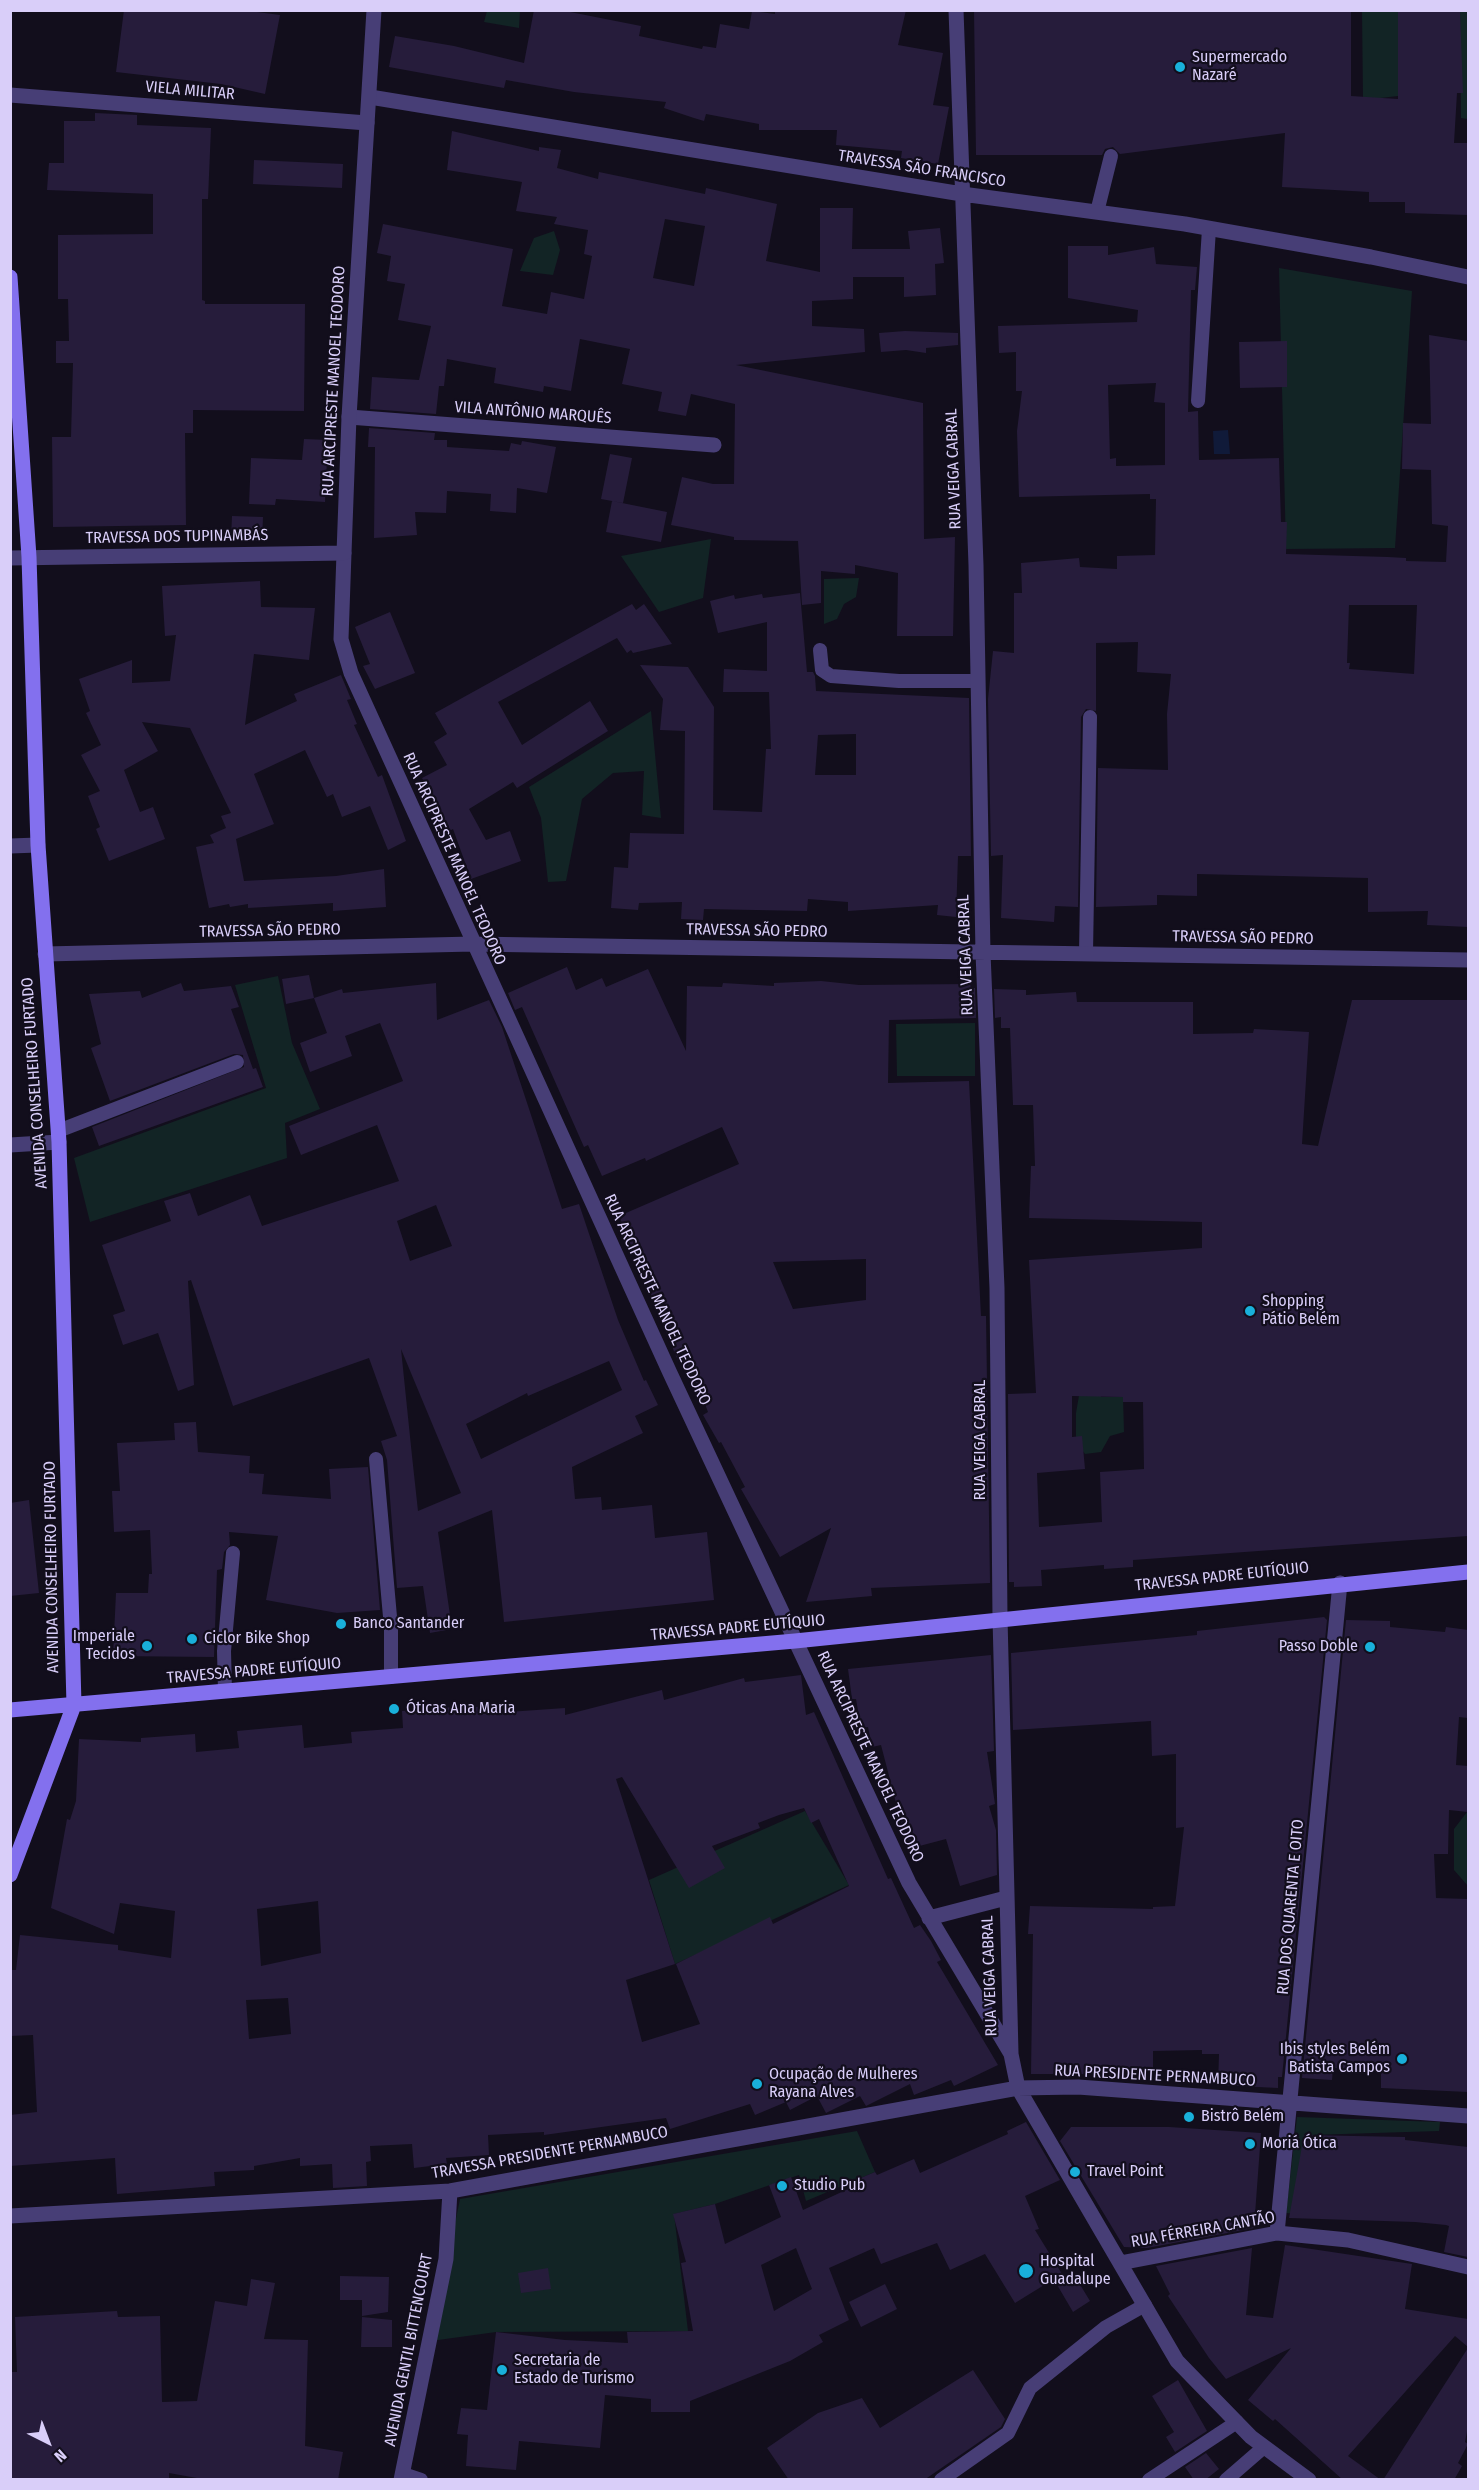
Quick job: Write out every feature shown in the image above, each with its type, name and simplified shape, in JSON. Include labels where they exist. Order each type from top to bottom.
[{"type":"main road","name":"AVENIDA CONSELHEIRO FURTADO","points":[[10,277],[29,557],[38,845],[58,1137],[74,1705],[10,1875]]},
{"type":"main road","name":"TRAVESSA PADRE EUTÍQUIO","points":[[10,1710],[795,1641],[1340,1583],[1468,1572]]},
{"type":"street","name":"RUA ARCIPRESTE MANOEL TEODORO","points":[[374,10],[349,417],[341,639],[351,673],[473,944],[909,1883],[1011,2054],[1018,2088],[1177,2361],[1264,2447],[1309,2480]]},
{"type":"street","name":"RUA VEIGA CABRAL","points":[[956,10],[978,681],[982,953],[997,1288],[1000,1618],[1011,2054]]},
{"type":"street","name":"VIELA MILITAR","points":[[10,95],[367,123]]},
{"type":"street","name":"TRAVESSA SÃO FRANCISCO","points":[[370,97],[962,194],[1209,228],[1468,277]]},
{"type":"street","name":"VILA ANTÔNIO MARQUÊS","points":[[349,417],[714,445]]},
{"type":"street","name":"TRAVESSA DOS TUPINAMBÁS","points":[[10,558],[344,553]]},
{"type":"street","points":[[10,846],[38,845]]},
{"type":"street","name":"TRAVESSA SÃO PEDRO","points":[[45,954],[473,944],[1468,960]]},
{"type":"street","points":[[10,1145],[58,1137]]},
{"type":"street","name":"RUA DOS QUARENTA E OITO","points":[[1277,2233],[1340,1583]]},
{"type":"street","name":"RUA VEIGA CABRAL","points":[[929,1918],[1006,1898]]},
{"type":"street","name":"RUA PRESIDENTE PERNAMBUCO","points":[[1018,2088],[1078,2087],[1468,2116]]},
{"type":"street","name":"TRAVESSA PRESIDENTE PERNAMBUCO","points":[[10,2216],[450,2191],[1018,2088]]},
{"type":"street","name":"AVENIDA GENTIL BITTENCOURT","points":[[402,2477],[446,2259],[450,2191]]},
{"type":"street","name":"RUA FÉRREIRA CANTÃO","points":[[1120,2263],[1277,2233],[1348,2240],[1468,2267]]},
{"type":"lane","points":[[1097,212],[1111,156]]},
{"type":"lane","points":[[1198,401],[1209,228]]},
{"type":"lane","points":[[820,650],[822,670],[831,676],[899,681],[978,681]]},
{"type":"lane","points":[[1086,953],[1090,717]]},
{"type":"lane","points":[[58,1137],[237,1062]]},
{"type":"lane","points":[[376,1459],[391,1628],[391,1677]]},
{"type":"lane","points":[[225,1691],[224,1651],[233,1553]]},
{"type":"lane","points":[[941,2480],[1008,2433],[1030,2388],[1106,2327],[1145,2305]]},
{"type":"lane","points":[[1149,2480],[1237,2422]]},
{"type":"lane","points":[[1226,2480],[1264,2447]]},
{"type":"lane","points":[[402,2477],[421,2480]]},
{"type":"shaded area","points":[[487,11],[520,11],[519,28],[484,22]]},
{"type":"shaded area","points":[[1362,11],[1398,11],[1398,96],[1363,100]]},
{"type":"shaded area","points":[[1460,11],[1468,11],[1468,119],[1461,118]]},
{"type":"shaded area","points":[[554,231],[560,250],[553,275],[520,271],[534,238]]},
{"type":"shaded area","points":[[1279,268],[1412,291],[1395,548],[1286,549]]},
{"type":"shaded area","points":[[711,539],[703,598],[659,612],[621,556]]},
{"type":"shaded area","points":[[859,578],[856,597],[844,604],[837,619],[824,624],[824,579]]},
{"type":"shaded area","points":[[651,711],[661,818],[642,815],[644,771],[613,773],[582,799],[566,881],[548,882],[541,818],[529,787]]},
{"type":"shaded area","points":[[278,976],[292,1043],[320,1109],[285,1123],[287,1158],[90,1222],[74,1158],[266,1088],[235,985]]},
{"type":"shaded area","points":[[975,1023],[975,1076],[897,1076],[896,1024]]},
{"type":"shaded area","points":[[1082,1378],[1101,1386],[1101,1397],[1123,1397],[1124,1432],[1110,1436],[1101,1452],[1085,1454],[1076,1441],[1076,1413]]},
{"type":"shaded area","points":[[805,1811],[849,1885],[675,1964],[649,1880]]},
{"type":"shaded area","points":[[1467,1812],[1468,1886],[1454,1870],[1454,1829]]},
{"type":"shaded area","points":[[1297,2117],[1440,2122],[1439,2131],[1311,2135],[1308,2215],[1286,2213]]},
{"type":"shaded area","points":[[857,2131],[875,2172],[806,2201],[799,2175],[715,2204],[674,2214],[688,2331],[496,2332],[431,2341],[460,2199]]},
{"type":"water","points":[[1228,430],[1230,454],[1214,454],[1213,431]]},
{"type":"building","points":[[124,10],[242,10],[280,15],[265,94],[221,84],[116,72]]},
{"type":"building","points":[[534,10],[560,10],[641,26],[639,36],[702,49],[703,46],[716,48],[720,24],[749,29],[752,11],[775,14],[775,10],[906,10],[898,45],[943,53],[933,105],[949,107],[938,164],[901,158],[902,151],[836,145],[837,130],[759,130],[759,124],[706,114],[704,121],[694,118],[664,108],[666,102],[574,92],[506,80],[504,88],[389,67],[395,36],[454,46],[524,63]]},
{"type":"building","name":"Supermercado Nazaré","points":[[974,10],[1351,10],[1351,96],[1398,99],[1398,10],[1460,10],[1463,93],[1457,93],[1454,143],[1468,143],[1468,215],[1405,213],[1405,202],[1369,202],[1369,192],[1282,187],[1285,133],[1120,154],[1113,147],[1105,149],[1102,155],[976,155]]},
{"type":"building","points":[[95,113],[137,115],[137,125],[211,128],[208,199],[202,199],[202,300],[205,304],[305,304],[304,411],[193,410],[193,433],[185,433],[186,525],[53,527],[52,437],[71,437],[73,363],[56,363],[56,341],[69,341],[68,299],[58,299],[58,235],[153,234],[153,194],[47,190],[49,163],[64,163],[64,121],[95,121]]},
{"type":"building","points":[[452,131],[539,151],[539,147],[561,150],[557,168],[598,179],[599,172],[705,194],[706,188],[777,204],[766,261],[820,272],[820,208],[853,208],[852,249],[910,249],[908,231],[940,228],[944,263],[935,264],[936,295],[904,297],[904,277],[853,277],[853,299],[812,301],[812,326],[864,329],[865,352],[736,365],[923,403],[924,539],[955,537],[953,636],[897,636],[898,573],[855,565],[855,574],[821,571],[821,603],[802,605],[798,541],[734,540],[734,537],[671,525],[682,477],[713,484],[734,484],[735,404],[691,394],[686,416],[658,411],[662,392],[622,384],[630,349],[580,339],[571,391],[544,386],[543,392],[494,383],[496,368],[447,359],[444,386],[439,386],[436,414],[370,409],[372,377],[419,380],[431,326],[398,320],[405,284],[387,281],[391,256],[377,253],[383,224],[513,249],[502,306],[547,314],[551,292],[584,299],[592,256],[584,254],[588,230],[554,224],[557,217],[516,211],[522,182],[447,170]],"holes":[[[665,219],[705,226],[694,286],[653,278]]]},
{"type":"building","points":[[254,160],[343,164],[342,188],[253,184]]},
{"type":"building","points":[[1068,246],[1108,246],[1108,255],[1154,247],[1156,264],[1197,267],[1195,290],[1191,290],[1188,412],[1198,411],[1199,460],[1279,458],[1281,522],[1287,522],[1286,554],[1388,557],[1406,558],[1406,561],[1446,562],[1448,526],[1432,524],[1431,470],[1402,469],[1403,423],[1431,424],[1429,335],[1468,341],[1468,927],[1427,925],[1428,911],[1368,912],[1368,878],[1197,874],[1197,896],[1157,895],[1157,905],[1096,907],[1098,768],[1168,770],[1167,714],[1171,674],[1137,672],[1138,642],[1096,643],[1096,711],[1086,709],[1081,717],[1078,907],[1055,906],[1054,922],[1001,918],[1003,855],[991,856],[988,699],[993,651],[1014,653],[1014,593],[1022,593],[1021,563],[1079,558],[1080,567],[1117,569],[1117,556],[1155,555],[1156,499],[1150,499],[1150,494],[1019,497],[1017,431],[1022,391],[1016,391],[1016,352],[999,353],[998,326],[1137,322],[1138,310],[1068,298]],"holes":[[[1156,383],[1154,402],[1165,403],[1165,465],[1116,466],[1116,458],[1110,459],[1108,385]],[[1349,605],[1417,605],[1414,674],[1349,669],[1350,663],[1347,663]]]},
{"type":"building","points":[[905,331],[958,333],[958,345],[926,348],[926,353],[906,350],[881,352],[879,333]]},
{"type":"building","points":[[1287,341],[1287,387],[1240,388],[1239,342]]},
{"type":"building","points":[[369,428],[435,433],[434,440],[447,440],[447,447],[509,451],[511,443],[521,445],[522,441],[556,447],[547,493],[517,488],[516,513],[490,511],[491,494],[447,491],[446,513],[415,512],[417,535],[374,538],[375,447],[368,447]]},
{"type":"building","points":[[304,439],[328,440],[325,502],[276,499],[275,505],[249,504],[251,458],[302,460]]},
{"type":"building","points":[[610,454],[632,458],[623,503],[601,499]]},
{"type":"building","points":[[612,501],[667,512],[661,542],[606,532]]},
{"type":"building","points":[[232,516],[263,517],[262,541],[231,540]]},
{"type":"building","points":[[260,581],[261,607],[315,608],[309,660],[254,654],[245,725],[297,701],[294,694],[341,675],[351,699],[347,700],[357,724],[354,725],[378,777],[382,775],[406,841],[388,850],[370,806],[342,817],[333,794],[327,797],[305,750],[254,774],[274,824],[236,839],[244,881],[336,876],[384,869],[386,907],[333,911],[333,903],[248,908],[248,904],[230,907],[229,904],[209,908],[196,847],[214,843],[210,835],[226,828],[221,816],[231,813],[190,728],[142,722],[158,751],[124,770],[140,812],[153,807],[165,839],[109,861],[96,829],[100,827],[88,796],[100,791],[81,755],[101,745],[86,713],[90,711],[79,679],[132,660],[132,683],[170,681],[176,635],[165,636],[162,586]]},
{"type":"building","points":[[800,593],[807,672],[813,672],[815,676],[816,691],[969,698],[971,856],[958,856],[956,917],[937,915],[938,905],[848,911],[848,902],[808,899],[807,911],[704,909],[703,920],[681,919],[682,902],[639,903],[638,910],[611,908],[614,867],[628,868],[630,833],[684,834],[685,731],[660,730],[663,699],[640,665],[688,667],[714,707],[713,810],[762,812],[766,749],[771,749],[769,692],[723,692],[724,669],[767,671],[767,622],[718,633],[710,601],[734,595],[735,599],[762,594],[763,598]],"holes":[[[856,734],[856,775],[815,775],[818,735]]]},
{"type":"building","points":[[632,604],[636,610],[644,604],[672,644],[633,653],[631,650],[627,653],[617,638],[498,702],[522,745],[590,701],[608,731],[517,788],[513,782],[469,809],[486,840],[510,831],[521,861],[471,879],[453,829],[447,832],[437,813],[440,811],[422,778],[447,765],[434,742],[447,734],[435,713]]},
{"type":"building","points":[[390,612],[415,673],[375,689],[363,666],[370,664],[355,627]]},
{"type":"building","points":[[567,967],[576,990],[602,978],[606,987],[648,969],[686,1051],[687,986],[722,987],[723,983],[774,986],[774,983],[821,981],[859,985],[970,984],[971,988],[975,988],[976,1018],[889,1020],[888,1083],[969,1081],[981,1316],[986,1316],[990,1583],[871,1588],[872,1596],[806,1602],[831,1528],[780,1557],[741,1489],[745,1487],[721,1442],[719,1443],[703,1415],[708,1412],[702,1396],[684,1358],[678,1361],[619,1216],[739,1164],[722,1127],[646,1161],[645,1158],[602,1176],[588,1145],[584,1147],[522,1007],[515,1010],[508,993]],"holes":[[[866,1259],[866,1300],[793,1309],[773,1262]]]},
{"type":"building","points":[[309,975],[314,998],[286,1004],[282,979]]},
{"type":"building","points":[[181,983],[184,991],[231,986],[239,1007],[231,1009],[253,1069],[256,1068],[263,1087],[99,1146],[92,1127],[244,1067],[243,1055],[234,1054],[110,1101],[91,1048],[101,1044],[89,994],[140,991],[142,998]]},
{"type":"building","points":[[436,983],[437,1020],[489,1000],[502,1027],[562,1209],[579,1204],[618,1320],[644,1381],[646,1380],[658,1405],[635,1416],[643,1433],[572,1467],[575,1499],[601,1497],[602,1510],[652,1505],[655,1538],[707,1532],[714,1600],[504,1622],[492,1510],[438,1532],[452,1629],[430,1633],[423,1586],[397,1588],[387,1460],[381,1441],[397,1436],[369,1358],[233,1406],[191,1280],[188,1281],[194,1385],[178,1391],[158,1333],[123,1345],[113,1315],[125,1311],[102,1245],[171,1221],[164,1201],[190,1193],[198,1216],[250,1195],[262,1226],[399,1181],[377,1125],[301,1155],[289,1126],[403,1081],[380,1023],[345,1036],[352,1056],[310,1072],[300,1043],[327,1033],[314,998],[342,989],[343,993]],"holes":[[[436,1205],[452,1246],[410,1261],[397,1221]],[[401,1349],[461,1493],[418,1511]],[[609,1361],[622,1390],[481,1459],[466,1424],[527,1393],[528,1396]]]},
{"type":"building","name":"Shopping Pátio Belém","points":[[994,989],[1026,990],[1026,995],[1076,992],[1077,1002],[1193,1002],[1193,1034],[1253,1033],[1254,1029],[1309,1032],[1302,1144],[1318,1146],[1352,1000],[1468,1000],[1468,1536],[1133,1560],[1133,1567],[1104,1569],[1104,1565],[1041,1570],[1042,1586],[1014,1587],[1014,1582],[1009,1582],[1008,1394],[1036,1393],[1029,1260],[1202,1248],[1202,1222],[1029,1218],[1031,1166],[1035,1166],[1033,1105],[1013,1105],[1010,1028],[1001,1028],[1001,1017],[995,1018]],"holes":[[[1072,1396],[1123,1397],[1123,1402],[1143,1402],[1144,1469],[1100,1472],[1102,1522],[1039,1527],[1037,1473],[1085,1469],[1082,1436],[1072,1437]]]},
{"type":"building","points":[[196,1422],[198,1452],[250,1456],[249,1473],[264,1474],[262,1494],[331,1499],[329,1469],[368,1467],[380,1610],[337,1613],[266,1600],[278,1536],[229,1532],[230,1545],[224,1552],[222,1569],[217,1570],[214,1657],[113,1656],[116,1593],[148,1593],[149,1574],[152,1574],[150,1530],[114,1532],[112,1491],[120,1491],[117,1443],[175,1440],[174,1423]]},
{"type":"building","points":[[29,1500],[39,1593],[10,1596],[10,1503]]},
{"type":"building","points":[[1324,1617],[1327,1620],[1282,2077],[1278,2077],[1278,2088],[1218,2085],[1219,2054],[1202,2054],[1202,2050],[1153,2051],[1153,2074],[1031,2074],[1033,1934],[1028,1934],[1030,1906],[1153,1909],[1153,1907],[1175,1906],[1184,1827],[1176,1828],[1176,1754],[1152,1756],[1151,1721],[1013,1730],[1011,1653],[1197,1635],[1197,1631]]},
{"type":"building","points":[[1346,1620],[1390,1621],[1390,1627],[1445,1632],[1446,1627],[1468,1630],[1468,1718],[1459,1717],[1456,1765],[1468,1766],[1468,1812],[1449,1810],[1448,1854],[1434,1854],[1436,1898],[1468,1899],[1468,2092],[1381,2088],[1381,2070],[1333,2068],[1332,2080],[1302,2078]]},
{"type":"building","points":[[991,1655],[994,1751],[987,1752],[995,1804],[989,1806],[996,1830],[997,1875],[960,1886],[946,1839],[908,1849],[881,1745],[872,1747],[868,1727],[861,1728],[856,1699],[852,1699],[848,1669]]},
{"type":"building","points":[[801,1675],[806,1715],[814,1712],[888,1879],[891,1878],[914,1928],[920,1925],[931,1941],[941,1960],[937,1962],[998,2065],[954,2086],[951,2080],[914,2095],[910,2084],[866,2106],[860,2096],[826,2113],[817,2096],[790,2110],[786,2102],[755,2115],[750,2104],[670,2129],[666,2118],[544,2135],[544,2132],[488,2135],[489,2155],[446,2158],[447,2164],[414,2168],[412,2144],[370,2146],[371,2161],[366,2162],[367,2186],[333,2188],[332,2164],[300,2166],[300,2158],[254,2166],[254,2170],[214,2172],[215,2186],[117,2194],[115,2158],[10,2166],[10,2115],[37,2112],[33,2035],[10,2036],[10,1970],[16,1970],[20,1935],[118,1945],[118,1950],[171,1958],[175,1911],[120,1903],[114,1934],[51,1908],[67,1819],[70,1820],[76,1801],[79,1739],[141,1742],[141,1738],[195,1734],[196,1752],[239,1748],[237,1731],[302,1725],[304,1748],[352,1743],[351,1732],[403,1728],[402,1711],[468,1706],[468,1708],[507,1703],[508,1712],[565,1708],[565,1715],[662,1690],[664,1700],[744,1678],[745,1682]],"holes":[[[622,1777],[689,1888],[725,1868],[712,1846],[760,1828],[758,1823],[804,1808],[811,1823],[819,1819],[849,1886],[773,1924],[770,1917],[676,1964],[700,2024],[642,2042],[626,1980],[675,1964],[616,1779]],[[318,1901],[321,1953],[261,1966],[257,1909]],[[288,1998],[291,2034],[249,2039],[246,2000]]]},
{"type":"building","points":[[1026,2122],[1060,2180],[1025,2196],[1039,2229],[1035,2230],[1062,2274],[1015,2303],[985,2254],[950,2270],[937,2243],[881,2264],[874,2248],[829,2268],[849,2320],[819,2335],[823,2342],[790,2361],[690,2401],[690,2412],[651,2412],[651,2399],[605,2395],[600,2448],[519,2441],[516,2470],[466,2466],[468,2435],[457,2434],[461,2408],[487,2410],[496,2332],[565,2340],[628,2343],[627,2332],[693,2331],[681,2263],[686,2262],[673,2214],[715,2204],[725,2244],[781,2217],[769,2185],[791,2177],[803,2210],[848,2189],[846,2184],[875,2172],[877,2175],[914,2159],[920,2173],[1008,2134],[1007,2131]],"holes":[[[796,2248],[812,2289],[774,2311],[761,2265]]]},
{"type":"building","points":[[1071,2127],[1169,2127],[1261,2133],[1254,2228],[1147,2248],[1124,2247],[1060,2141]]},
{"type":"building","points":[[1304,2135],[1405,2137],[1405,2140],[1468,2147],[1468,2257],[1444,2252],[1449,2226],[1446,2225],[1289,2218]]},
{"type":"building","points":[[1285,2245],[1412,2264],[1405,2309],[1468,2319],[1468,2347],[1455,2336],[1348,2456],[1381,2480],[1343,2480],[1275,2419],[1273,2421],[1248,2400],[1291,2348],[1226,2379],[1209,2358],[1168,2296],[1170,2294],[1156,2266],[1252,2248],[1246,2315],[1273,2318]]},
{"type":"building","points":[[548,2268],[551,2289],[521,2293],[518,2273]]},
{"type":"building","points":[[1073,2273],[1090,2301],[1073,2312],[1056,2283]]},
{"type":"building","points":[[340,2276],[389,2277],[388,2312],[362,2316],[362,2300],[340,2300]]},
{"type":"building","points":[[251,2279],[275,2283],[264,2339],[308,2340],[305,2446],[343,2452],[338,2480],[208,2480],[169,2473],[169,2480],[10,2480],[10,2372],[17,2372],[15,2317],[117,2311],[118,2317],[160,2316],[162,2402],[197,2401],[215,2301],[247,2306]]},
{"type":"building","points":[[885,2284],[897,2309],[861,2327],[849,2302]]},
{"type":"building","points":[[362,2317],[392,2320],[392,2347],[361,2347]]},
{"type":"building","points":[[1468,2348],[1468,2426],[1465,2442],[1468,2444],[1458,2463],[1462,2466],[1454,2480],[1383,2480]]},
{"type":"building","points":[[973,2370],[1005,2419],[1001,2427],[924,2480],[789,2480],[767,2448],[818,2413],[862,2398],[880,2428]]},
{"type":"building","points":[[1178,2380],[1207,2431],[1175,2452],[1166,2437],[1174,2432],[1152,2396]]},
{"type":"building","points":[[1206,2453],[1219,2469],[1205,2480],[1194,2480],[1185,2467]]},
{"type":"place","name":"Supermercado Nazaré","points":[[1180,67]]},
{"type":"place","name":"Shopping Pátio Belém","points":[[1250,1311]]},
{"type":"place","name":"Banco Santander","points":[[341,1624]]},
{"type":"place","name":"Ciclor Bike Shop","points":[[192,1639]]},
{"type":"place","name":"Imperiale Tecidos","points":[[147,1646]]},
{"type":"place","name":"Passo Doble","points":[[1370,1647]]},
{"type":"place","name":"Óticas Ana Maria","points":[[394,1709]]},
{"type":"place","name":"Ibis styles Belém Batista Campos","points":[[1402,2059]]},
{"type":"place","name":"Ocupação de Mulheres Rayana Alves","points":[[757,2084]]},
{"type":"place","name":"Bistrô Belém","points":[[1189,2117]]},
{"type":"place","name":"Moriá Ótica","points":[[1250,2144]]},
{"type":"place","name":"Travel Point","points":[[1075,2172]]},
{"type":"place","name":"Studio Pub","points":[[782,2186]]},
{"type":"place","name":"Hospital Guadalupe","points":[[1026,2271]]},
{"type":"place","name":"Secretaria de Estado de Turismo","points":[[502,2370]]}]
